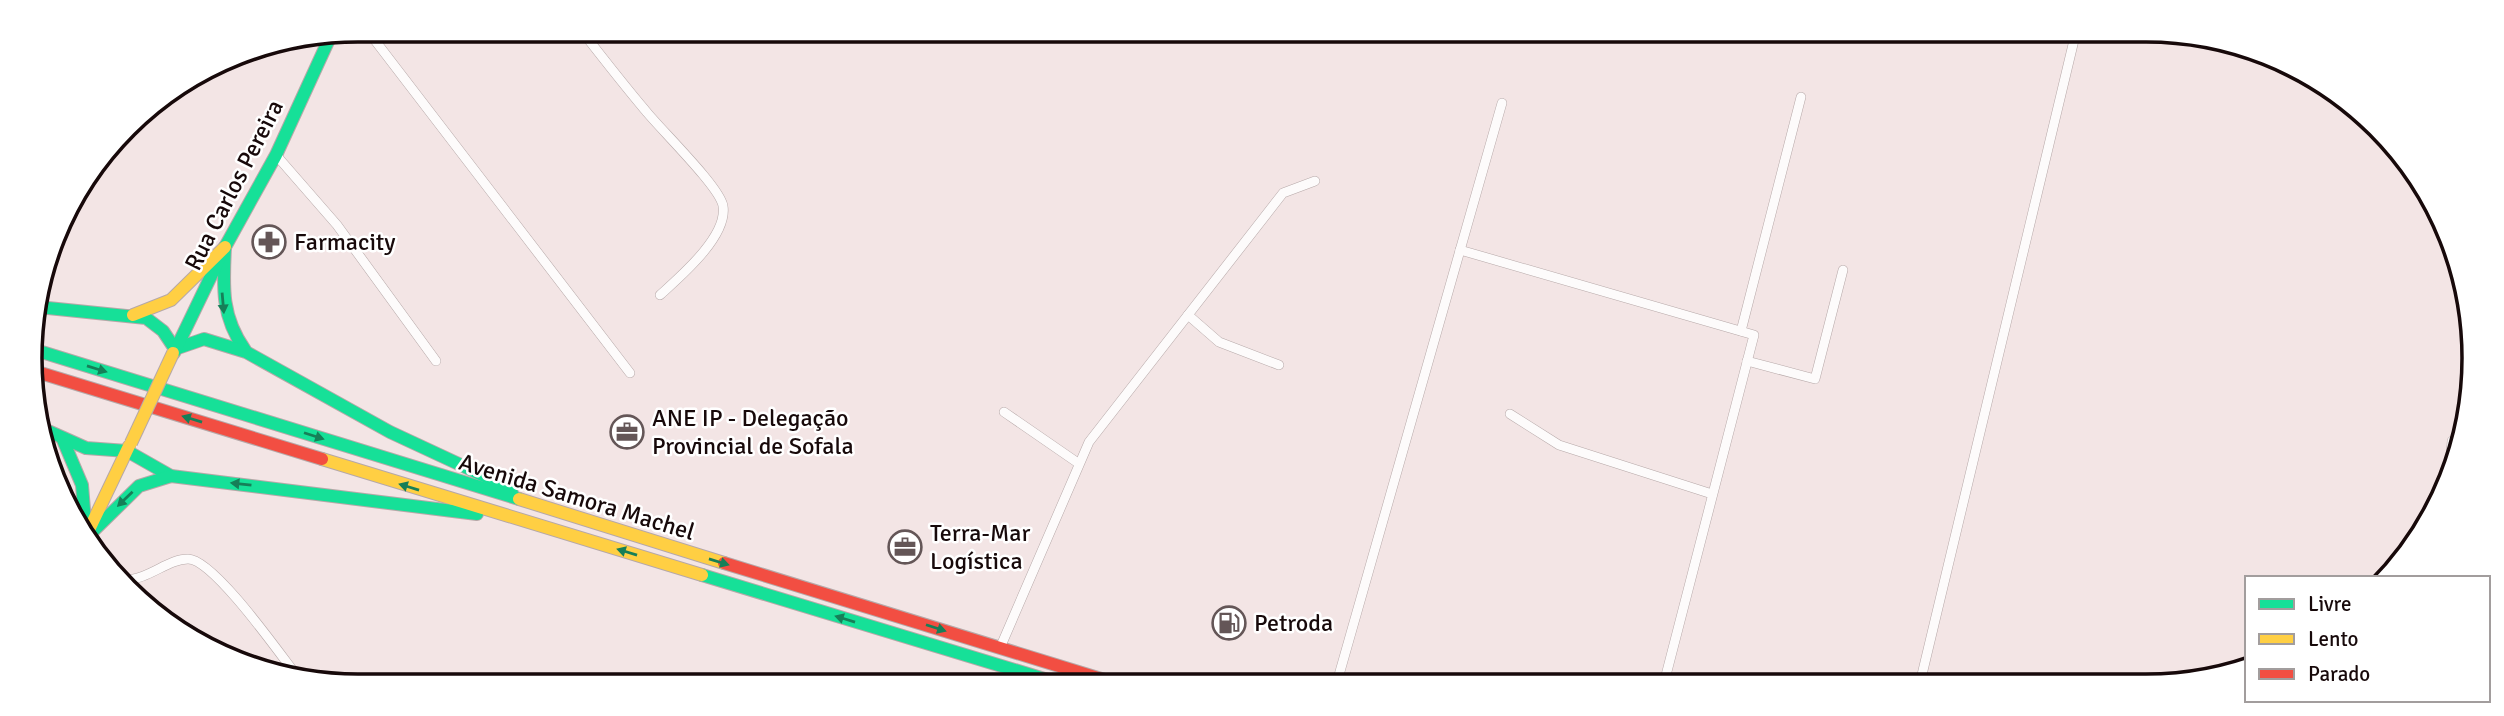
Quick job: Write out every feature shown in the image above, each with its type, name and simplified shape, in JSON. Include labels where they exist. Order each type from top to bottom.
[{"type":"main road","name":"Rua Carlos Pereira","points":[[90,526],[225,247],[276,155],[327,44]]},
{"type":"main road","points":[[133,315],[171,300],[225,247]]},
{"type":"main road","points":[[225,247],[223,311],[229,330],[246,352]]},
{"type":"main road","points":[[46,308],[133,315],[155,323],[174,351],[204,339],[246,352],[390,432],[491,479],[526,502]]},
{"type":"main road","name":"Avenida Samora Machel","points":[[42,352],[1087,674]]},
{"type":"main road","name":"Avenida Samora Machel","points":[[43,374],[1028,674]]},
{"type":"main road","points":[[51,433],[86,448],[129,447],[171,476]]},
{"type":"main road","points":[[63,439],[80,470],[85,492],[86,519]]},
{"type":"main road","points":[[92,529],[139,486],[171,476],[454,513],[503,516]]},
{"type":"street","points":[[376,42],[630,373]]},
{"type":"street","points":[[591,42],[646,112],[715,190],[723,205],[722,221],[715,239],[660,295]]},
{"type":"street","points":[[1922,674],[2074,42]]},
{"type":"street","points":[[1741,331],[1801,97]]},
{"type":"street","points":[[1339,674],[1502,103]]},
{"type":"street","points":[[276,155],[337,225],[436,360]]},
{"type":"street","points":[[1000,648],[1089,442],[1283,193],[1315,181]]},
{"type":"street","points":[[1460,250],[1754,335],[1666,674]]},
{"type":"street","points":[[1747,360],[1815,379],[1843,270]]},
{"type":"street","points":[[1188,316],[1219,342],[1279,365]]},
{"type":"street","points":[[1004,412],[1078,463]]},
{"type":"street","points":[[1510,414],[1559,445],[1712,494]]},
{"type":"street","points":[[134,580],[180,560],[195,560],[222,580],[289,666]]},
{"type":"traffic: fast","points":[[174,353],[225,247],[276,155],[327,44]]},
{"type":"traffic: fast","points":[[225,247],[225,301],[231,325],[245,350]]},
{"type":"traffic: fast","points":[[46,308],[146,318],[163,331],[175,349],[204,339],[246,352],[390,432],[491,479],[512,493]]},
{"type":"traffic: fast","points":[[42,352],[519,499]]},
{"type":"traffic: fast","points":[[51,432],[86,448],[127,451],[171,476],[477,514]]},
{"type":"traffic: fast","points":[[63,440],[82,485],[85,517]]},
{"type":"traffic: fast","points":[[93,531],[139,486],[171,476]]},
{"type":"traffic: fast","points":[[702,575],[1028,674]]},
{"type":"traffic: slow","points":[[133,315],[171,300],[225,247]]},
{"type":"traffic: slow","points":[[131,443],[173,353]]},
{"type":"traffic: slow","points":[[91,527],[129,446]]},
{"type":"traffic: slow","points":[[322,459],[702,575]]},
{"type":"traffic: slow","points":[[519,499],[724,563]]},
{"type":"traffic: jam","points":[[43,374],[322,459]]},
{"type":"traffic: jam","points":[[724,563],[1085,674]]},
{"type":"place","name":"Farmacity","points":[[269,242]]},
{"type":"place","name":"ANE IP - Delegação Provincial de Sofala","points":[[627,432]]},
{"type":"place","name":"Terra-Mar Logística","points":[[905,547]]},
{"type":"place","name":"Petroda","points":[[1229,623]]}]
